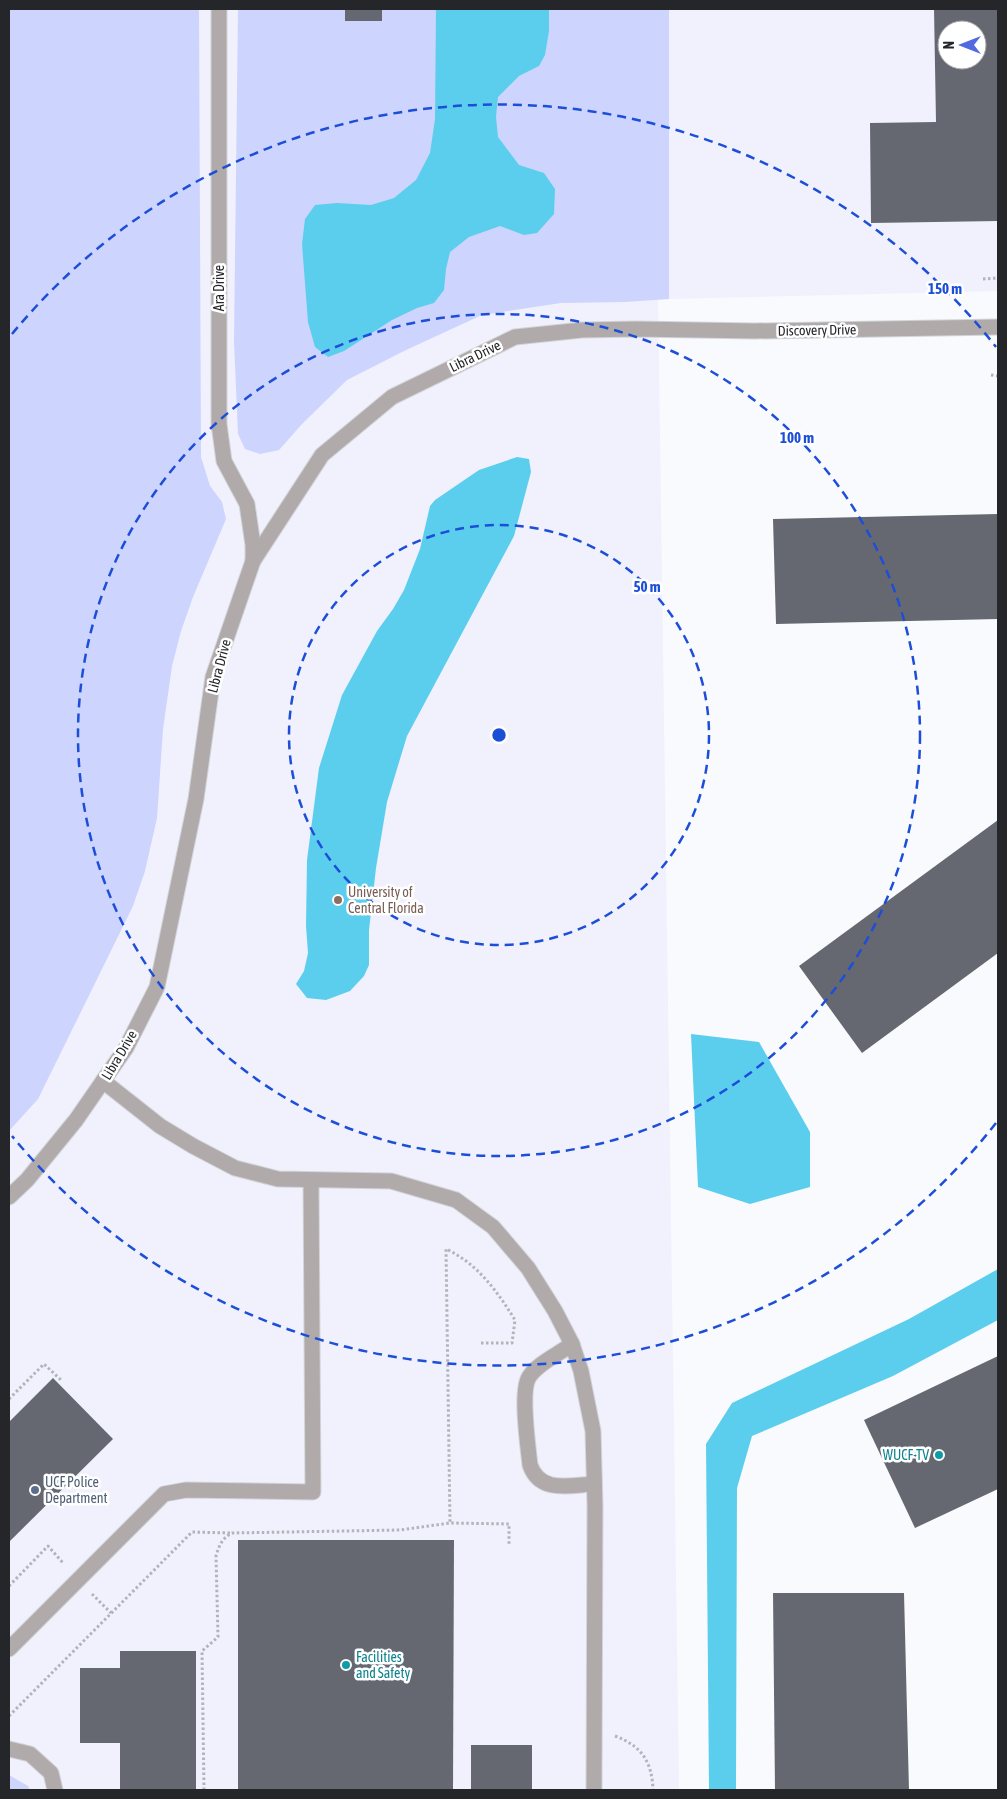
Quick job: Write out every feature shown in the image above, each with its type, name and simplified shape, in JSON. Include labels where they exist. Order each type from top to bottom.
[{"type":"street","name":"Ara Drive","points":[[219,9],[218,424],[224,462],[246,504],[253,545],[253,561]]},
{"type":"street","name":"Discovery Drive","points":[[636,328],[755,331],[998,327]]},
{"type":"street","name":"Libra Drive","points":[[9,1197],[27,1180],[76,1120],[126,1048],[156,988],[196,799],[213,677],[253,561],[322,455],[392,397],[515,337],[582,330],[636,328]]},
{"type":"street","points":[[103,1081],[160,1126],[235,1168],[278,1179],[391,1181],[456,1200],[493,1227],[528,1268],[555,1311],[572,1344],[581,1372],[592,1431],[594,1484],[594,1790]]},
{"type":"street","points":[[9,1649],[164,1494],[186,1490],[313,1492],[311,1180]]},
{"type":"street","points":[[572,1344],[537,1368],[528,1378],[525,1395],[530,1465],[533,1474],[540,1481],[553,1486],[594,1484]]},
{"type":"street","points":[[9,1750],[30,1754],[51,1773],[55,1790]]},
{"type":"path","points":[[983,279],[998,278]]},
{"type":"path","points":[[991,375],[998,376]]},
{"type":"path","points":[[450,1523],[446,1249],[461,1256],[474,1266],[488,1281],[515,1320],[512,1343],[481,1343]]},
{"type":"path","points":[[9,1399],[44,1364],[61,1380]]},
{"type":"path","points":[[9,1716],[192,1532],[400,1530],[450,1523],[509,1524],[509,1546]]},
{"type":"path","points":[[204,1790],[202,1651],[218,1636],[216,1556],[226,1536],[232,1533]]},
{"type":"path","points":[[594,1729],[625,1740],[638,1748],[648,1762],[653,1779],[653,1790]]},
{"type":"shaded area","name":"University of Central Florida","points":[[9,9],[654,9],[679,1790],[9,1790]]},
{"type":"shaded area","points":[[9,9],[199,9],[201,457],[210,486],[222,502],[226,519],[193,597],[181,631],[172,666],[163,729],[157,818],[145,871],[133,906],[38,1099],[9,1131]]},
{"type":"shaded area","points":[[238,9],[669,9],[669,299],[561,303],[482,315],[347,380],[302,424],[279,450],[260,454],[245,449],[238,434],[234,342]]},
{"type":"shaded area","points":[[436,9],[549,9],[549,31],[545,55],[539,66],[519,76],[498,97],[496,117],[498,137],[519,165],[544,173],[555,189],[554,214],[537,233],[524,235],[500,226],[469,237],[450,252],[444,290],[434,303],[417,308],[392,320],[344,351],[328,357],[315,347],[308,322],[302,244],[305,219],[315,205],[337,203],[371,205],[394,198],[416,180],[430,153],[435,119]]},
{"type":"shaded area","points":[[669,9],[998,9],[998,291],[669,299]]},
{"type":"shaded area","points":[[517,457],[529,459],[531,472],[514,536],[407,736],[387,802],[376,868],[369,930],[369,965],[364,976],[350,991],[326,1000],[307,998],[296,984],[304,971],[308,953],[306,926],[307,860],[319,768],[342,695],[377,631],[404,590],[420,549],[430,506],[435,500],[479,470]]},
{"type":"shaded area","points":[[691,1034],[759,1042],[810,1132],[810,1187],[750,1204],[698,1187]]},
{"type":"shaded area","points":[[998,1269],[998,1320],[893,1376],[752,1436],[737,1488],[736,1790],[709,1790],[706,1444],[732,1403],[909,1319]]},
{"type":"shaded area","points":[[9,1775],[28,1786],[30,1790],[9,1790]]},
{"type":"building","points":[[345,9],[382,9],[382,21],[345,21]]},
{"type":"building","points":[[934,9],[998,9],[998,221],[871,223],[870,123],[936,122]]},
{"type":"building","points":[[998,514],[998,619],[776,624],[773,519]]},
{"type":"building","points":[[998,820],[998,953],[862,1053],[799,966]]},
{"type":"building","name":"WUCF-TV","points":[[998,1356],[998,1489],[915,1528],[864,1420]]},
{"type":"building","name":"UCF Police Department","points":[[53,1378],[113,1439],[9,1542],[9,1422]]},
{"type":"building","name":"Facilities and Safety","points":[[238,1540],[454,1540],[453,1790],[238,1790]]},
{"type":"building","points":[[773,1593],[904,1593],[909,1790],[775,1790]]},
{"type":"building","points":[[120,1651],[196,1651],[196,1790],[120,1790],[120,1743],[80,1743],[80,1668],[120,1668]]},
{"type":"building","points":[[471,1745],[532,1745],[532,1790],[471,1790]]},
{"type":"place","name":"University of Central Florida","points":[[338,900]]},
{"type":"place","name":"WUCF-TV","points":[[939,1455]]},
{"type":"place","name":"UCF Police Department","points":[[35,1490]]},
{"type":"place","name":"Facilities and Safety","points":[[346,1665]]}]
